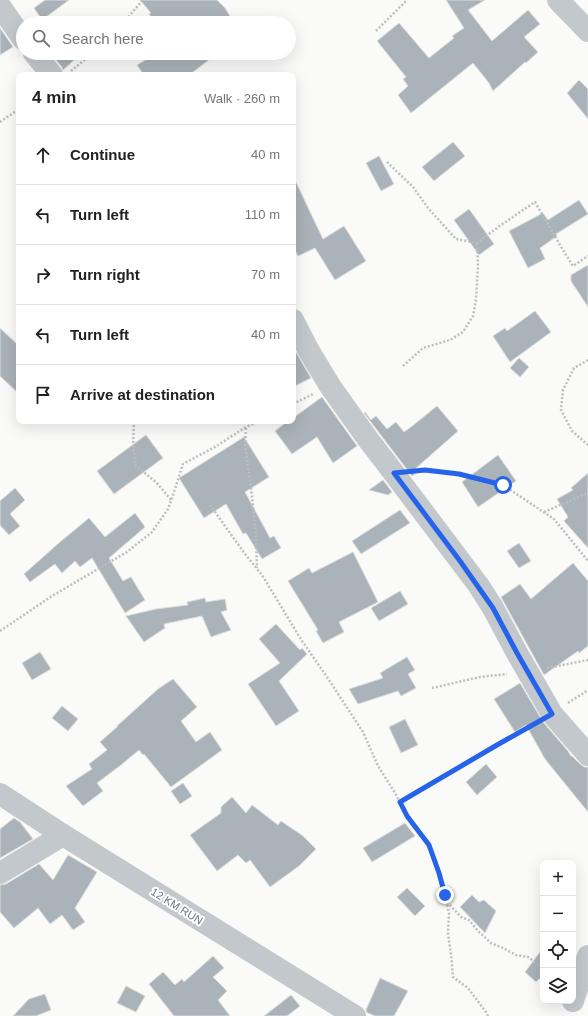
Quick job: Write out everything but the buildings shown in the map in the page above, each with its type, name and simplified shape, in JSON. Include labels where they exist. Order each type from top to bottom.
[{"type":"street","points":[[558,0],[588,32]]},
{"type":"street","points":[[0,6],[16,29]]},
{"type":"street","points":[[40,60],[50,72]]},
{"type":"street","points":[[296,326],[330,386],[366,438],[394,473],[493,608],[552,714],[588,755]]},
{"type":"street","name":"12 KM RUN","points":[[0,794],[63,835],[355,1016]]},
{"type":"street","points":[[0,873],[63,835]]},
{"type":"street","points":[[576,992],[588,956]]},
{"type":"street","points":[[567,1016],[572,1004]]},
{"type":"path","points":[[129,16],[144,0]]},
{"type":"path","points":[[376,31],[407,0]]},
{"type":"path","points":[[70,72],[84,60]]},
{"type":"path","points":[[0,122],[16,111]]},
{"type":"path","points":[[387,162],[413,187],[428,208],[456,239],[477,244]]},
{"type":"path","points":[[477,244],[501,224],[535,202],[573,266],[588,256]]},
{"type":"path","points":[[403,366],[423,348],[450,340],[463,332],[473,316],[476,299],[478,266],[477,244]]},
{"type":"path","points":[[588,360],[574,368],[563,390],[561,410],[572,431],[588,445]]},
{"type":"path","points":[[134,424],[133,448],[136,466],[156,482],[171,501]]},
{"type":"path","points":[[0,631],[52,596],[127,552],[152,532],[168,509],[183,464],[215,447],[252,424]]},
{"type":"path","points":[[246,427],[245,444],[253,502],[257,568]]},
{"type":"path","points":[[394,473],[425,470],[459,474],[503,485],[554,519],[588,561]]},
{"type":"path","points":[[544,512],[588,493]]},
{"type":"path","points":[[210,505],[262,575],[302,641],[363,732],[378,766],[407,816],[429,845],[447,902],[449,913],[448,934],[452,954],[453,977],[468,988],[488,1016]]},
{"type":"path","points":[[400,802],[552,714],[588,690]]},
{"type":"path","points":[[447,902],[461,917],[469,920],[491,943],[516,955],[528,957],[540,966]]},
{"type":"route","points":[[445,895],[429,845],[407,816],[400,802],[552,714],[493,608],[479,586],[394,473],[425,470],[459,474],[503,485]]}]
